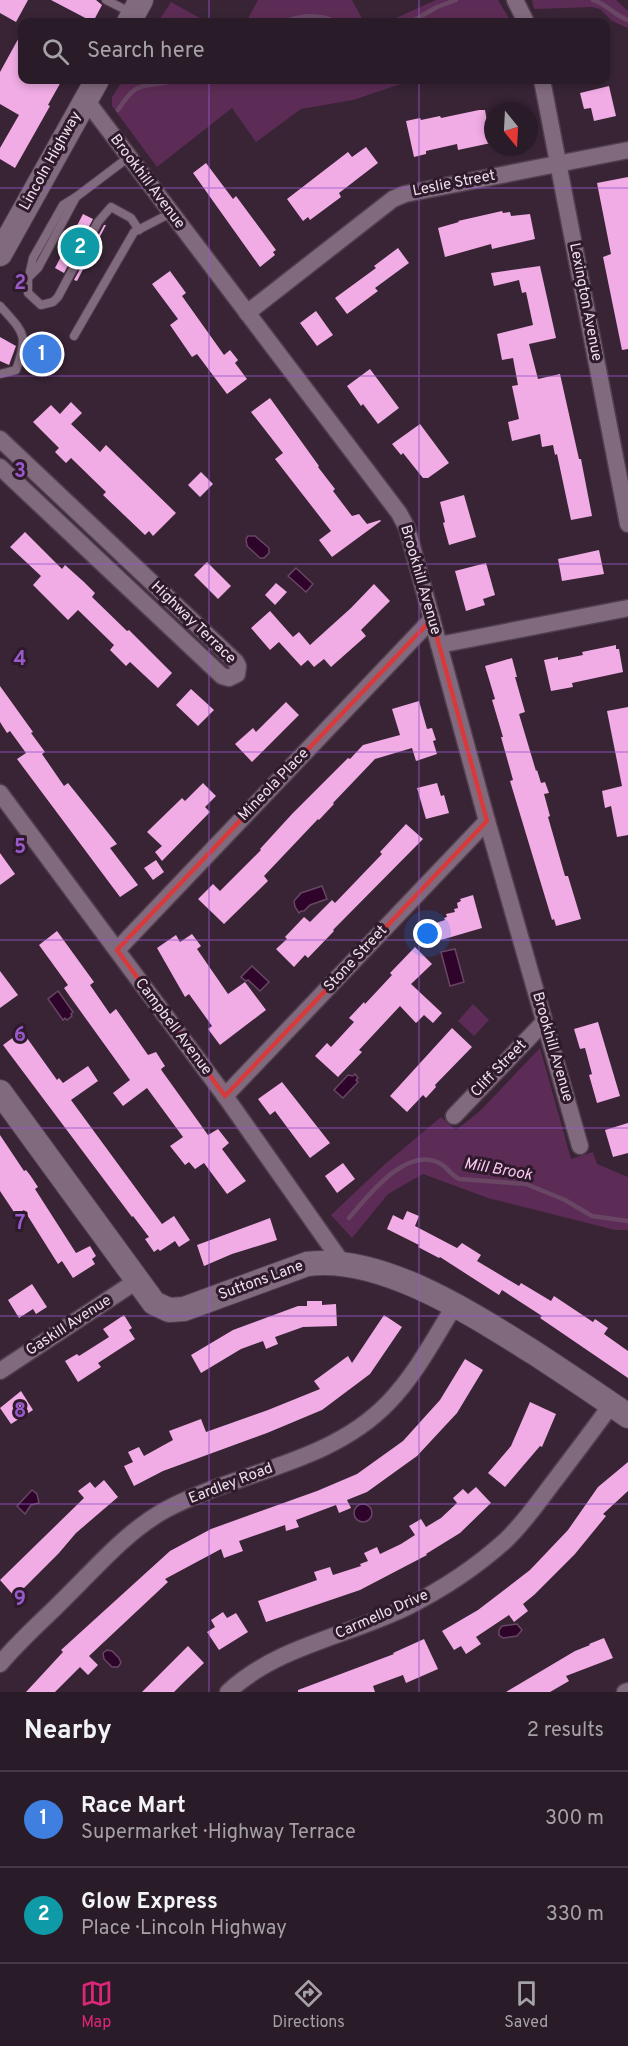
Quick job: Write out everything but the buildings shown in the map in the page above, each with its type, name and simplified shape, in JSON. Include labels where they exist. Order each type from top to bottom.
[{"type":"street","points":[[515,0],[524,18]]},
{"type":"street","name":"Lexington Avenue","points":[[543,84],[628,524]]},
{"type":"street","name":"Brookhill Avenue","points":[[91,90],[129,157],[399,513],[412,544],[487,821],[580,1146]]},
{"type":"street","name":"Lincoln Highway","points":[[0,254],[91,90]]},
{"type":"street","name":"Leslie Street","points":[[247,313],[393,200],[405,194],[628,150]]},
{"type":"street","name":"Highway Terrace","points":[[0,439],[236,662],[237,674],[229,678],[222,676],[0,467]]},
{"type":"street","points":[[78,541],[92,526]]},
{"type":"street","points":[[439,645],[628,608]]},
{"type":"street","name":"Mineola Place","points":[[117,950],[432,619]]},
{"type":"street","name":"Campbell Avenue","points":[[0,793],[225,1096],[343,1264]]},
{"type":"street","name":"Stone Street","points":[[225,1096],[487,821]]},
{"type":"street","name":"Cliff Street","points":[[454,1116],[544,1022]]},
{"type":"street","name":"Suttons Lane","points":[[0,1092],[154,1303],[169,1310],[184,1309],[307,1264],[324,1261],[343,1264],[386,1274],[455,1305],[514,1340],[620,1410]]},
{"type":"street","name":"Gaskill Avenue","points":[[0,1371],[138,1280]]},
{"type":"street","name":"Eardley Road","points":[[0,1664],[108,1555],[134,1532],[166,1510],[200,1494],[318,1450],[349,1434],[387,1405],[412,1375],[455,1305]]},
{"type":"street","name":"Carmello Drive","points":[[228,1692],[258,1668],[289,1653],[376,1621],[408,1606],[440,1590],[475,1566],[506,1540],[526,1519],[620,1410]]},
{"type":"lane","points":[[106,0],[134,12]]},
{"type":"lane","points":[[129,157],[76,196],[38,268],[28,278],[28,293],[41,305],[52,302],[61,293],[98,222],[111,207],[131,218],[139,230]]},
{"type":"lane","points":[[74,336],[134,232],[171,213]]},
{"type":"lane","points":[[0,306],[22,331],[24,350],[16,370],[0,374]]},
{"type":"highlighted area","points":[[432,619],[487,821],[225,1096],[117,950]]},
{"type":"shaded area","points":[[258,0],[352,0],[362,18],[248,18]]},
{"type":"shaded area","points":[[436,0],[498,0],[509,18],[396,18]]},
{"type":"shaded area","points":[[532,0],[616,0],[628,11],[628,28],[612,21],[600,9],[592,7],[534,9]]},
{"type":"shaded area","points":[[171,2],[200,18],[161,18]]},
{"type":"shaded area","points":[[120,84],[401,84],[353,100],[301,109],[256,142],[232,108],[157,167],[112,106],[112,97]]},
{"type":"shaded area","points":[[248,536],[255,536],[269,548],[269,553],[264,558],[260,558],[247,546]]},
{"type":"shaded area","points":[[296,568],[313,584],[306,592],[288,576]]},
{"type":"shaded area","points":[[322,886],[327,899],[310,905],[299,913],[294,901],[301,893]]},
{"type":"shaded area","points":[[455,949],[464,982],[450,986],[441,952]]},
{"type":"shaded area","points":[[252,966],[269,982],[260,991],[241,977]]},
{"type":"shaded area","points":[[58,991],[73,1012],[67,1020],[65,1018],[63,1020],[48,999]]},
{"type":"shaded area","points":[[473,1004],[489,1020],[474,1036],[458,1021]]},
{"type":"shaded area","points":[[540,1048],[571,1159],[593,1152],[597,1164],[628,1177],[628,1230],[615,1230],[488,1198],[423,1174],[388,1194],[352,1238],[331,1215],[384,1165],[441,1117],[456,1130],[480,1111]]},
{"type":"shaded area","points":[[355,1074],[358,1082],[343,1098],[334,1090],[348,1075]]},
{"type":"shaded area","points":[[32,1490],[37,1494],[39,1503],[31,1505],[25,1514],[17,1506]]},
{"type":"shaded area","points":[[363,1504],[369,1507],[372,1513],[369,1519],[363,1522],[357,1519],[354,1513],[357,1507]]},
{"type":"shaded area","points":[[517,1624],[522,1630],[517,1636],[503,1638],[499,1635],[502,1626]]},
{"type":"shaded area","points":[[107,1650],[112,1651],[119,1658],[121,1663],[118,1667],[112,1667],[104,1659],[103,1653]]},
{"type":"waterway","points":[[418,18],[456,0]]},
{"type":"waterway","points":[[593,0],[628,20]]},
{"type":"waterway","points":[[297,18],[311,16],[324,18]]},
{"type":"waterway","points":[[118,110],[125,99],[137,88],[156,84]]},
{"type":"waterway","name":"Mill Brook","points":[[349,1218],[389,1175],[402,1166],[415,1161],[428,1160],[443,1165],[459,1179],[526,1184],[565,1200],[592,1216],[628,1221]]},
{"type":"place","name":"Glow Express","points":[[80,247]]},
{"type":"place","name":"Race Mart","points":[[42,354]]}]
